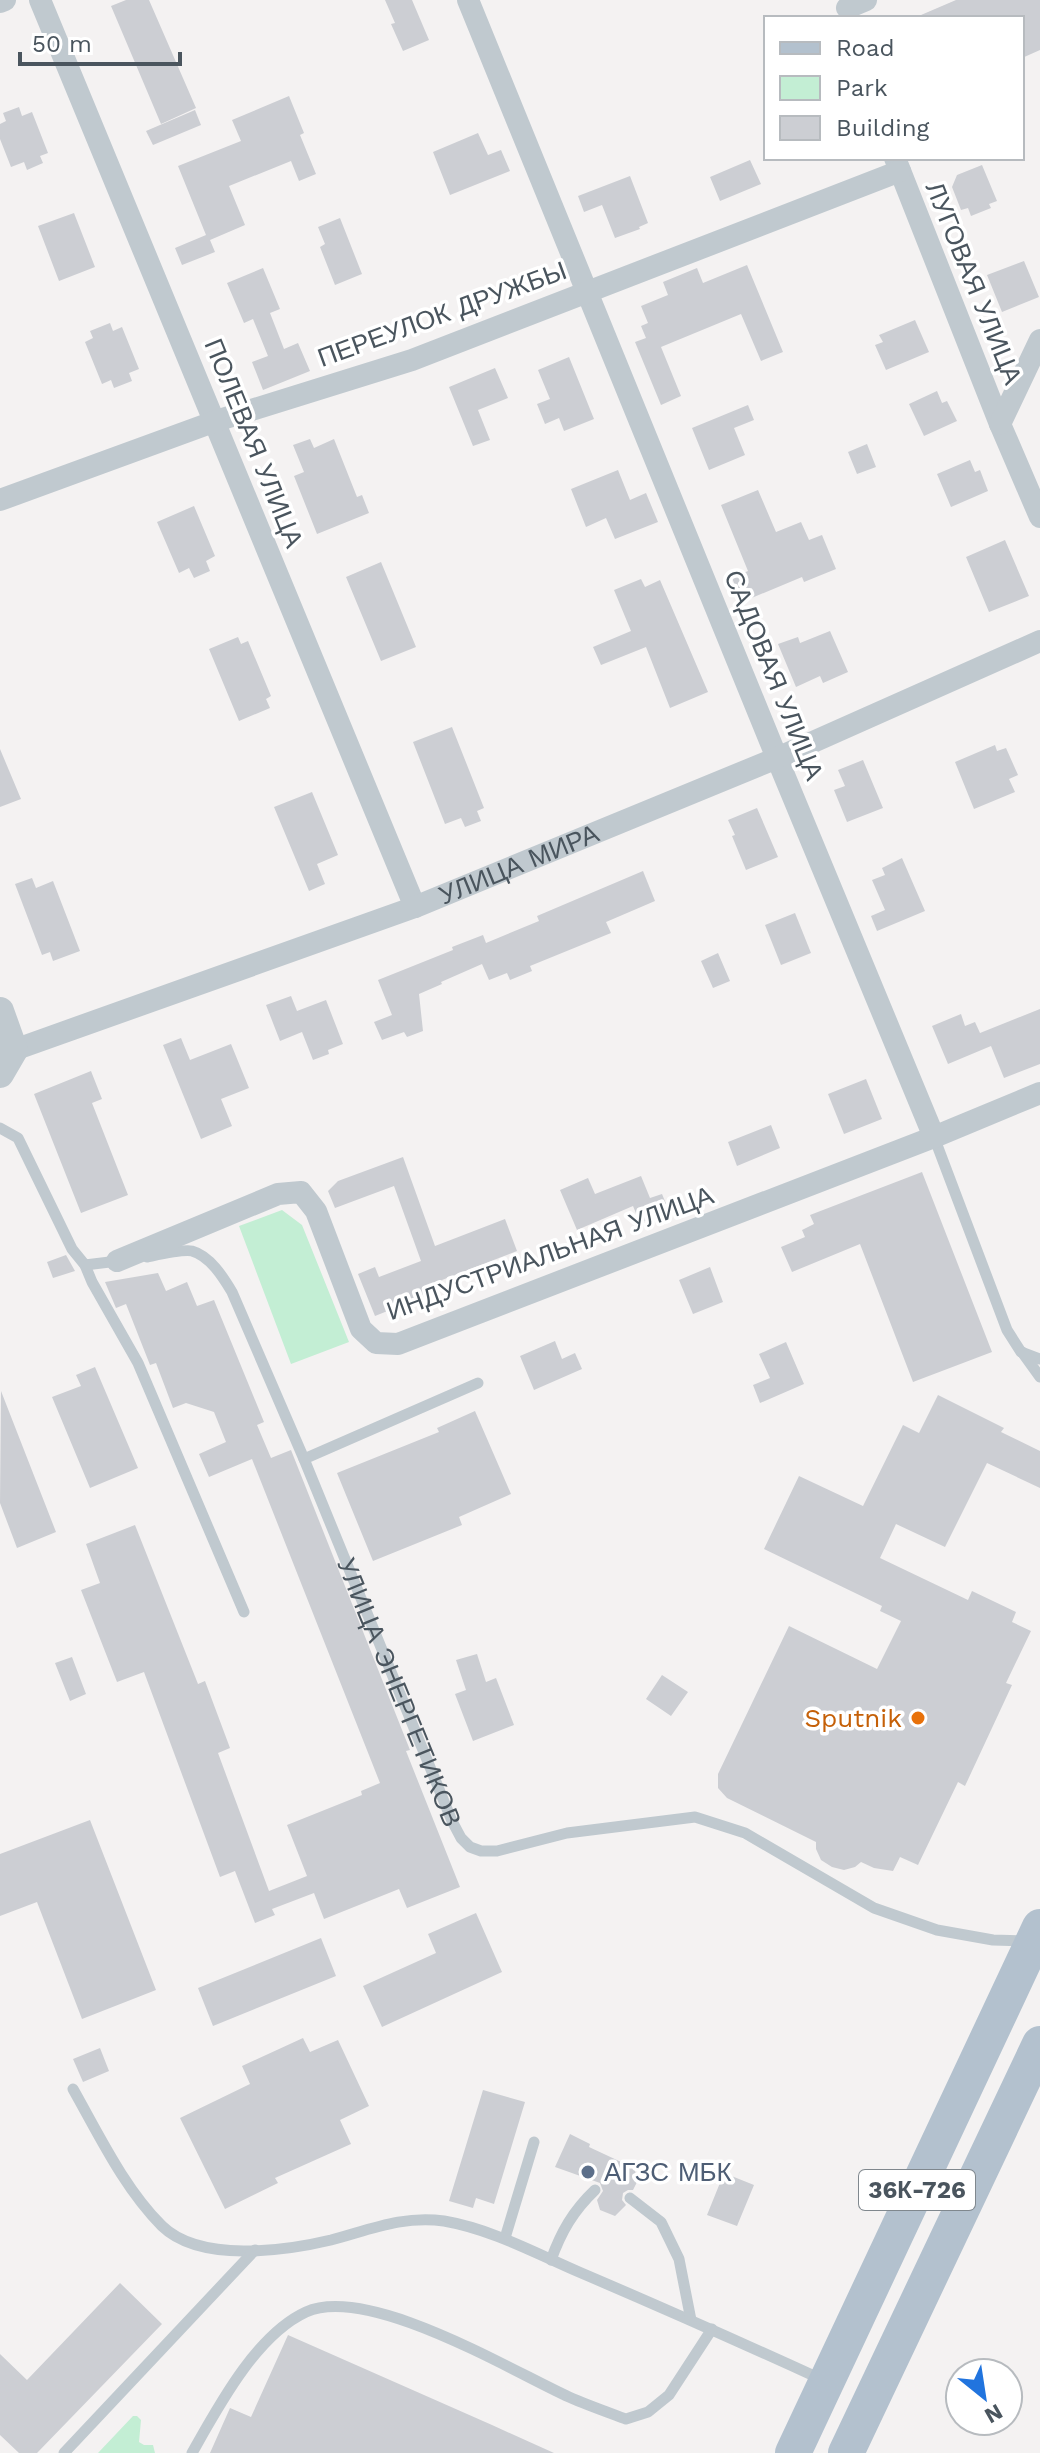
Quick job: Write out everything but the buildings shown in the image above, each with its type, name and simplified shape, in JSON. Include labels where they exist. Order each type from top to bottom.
[{"type":"main road","name":"36К-726","points":[[793,2453],[1037,1934]]},
{"type":"main road","name":"36К-726","points":[[846,2453],[1040,2044]]},
{"type":"street","name":"ПОЛЕВАЯ УЛИЦА","points":[[40,0],[415,907]]},
{"type":"street","name":"САДОВАЯ УЛИЦА","points":[[468,0],[934,1137]]},
{"type":"street","name":"ПЕРЕУЛОК ДРУЖБЫ","points":[[0,500],[216,421],[412,360],[898,164]]},
{"type":"street","name":"ЛУГОВАЯ УЛИЦА","points":[[898,164],[1000,424],[1039,510]]},
{"type":"street","points":[[1000,424],[1040,340]]},
{"type":"street","name":"УЛИЦА МИРА","points":[[7,1062],[415,907],[777,758],[1040,641]]},
{"type":"street","points":[[0,1011],[7,1062]]},
{"type":"street","name":"ИНДУСТРИАЛЬНАЯ УЛИЦА","points":[[117,1261],[278,1194],[301,1192],[316,1211],[361,1329],[376,1343],[398,1344],[1040,1093]]},
{"type":"lane","points":[[0,1128],[18,1138],[72,1249],[85,1265],[138,1363],[244,1612]]},
{"type":"lane","name":"САДОВАЯ УЛИЦА","points":[[934,1137],[1007,1330],[1040,1377]]},
{"type":"lane","name":"УЛИЦА ЭНЕРГЕТИКОВ","points":[[85,1265],[191,1251],[209,1261],[221,1274],[232,1292],[304,1459],[452,1821],[470,1847],[497,1851],[567,1833],[695,1817],[745,1833],[874,1908],[937,1930],[993,1940],[1037,1934]]},
{"type":"lane","points":[[1021,1352],[1040,1359]]},
{"type":"lane","points":[[304,1459],[478,1383]]},
{"type":"lane","points":[[73,2089],[131,2188],[162,2226],[193,2243],[239,2251],[275,2250],[330,2240],[388,2223],[414,2219],[445,2221],[505,2238],[827,2382]]},
{"type":"lane","points":[[505,2238],[534,2142]]},
{"type":"lane","points":[[551,2260],[562,2230],[578,2206],[595,2190]]},
{"type":"lane","points":[[630,2198],[661,2222],[679,2259],[691,2320]]},
{"type":"lane","points":[[64,2453],[255,2250]]},
{"type":"lane","points":[[192,2453],[225,2393],[269,2337],[307,2311],[343,2306],[399,2318],[458,2342],[569,2397],[626,2419],[648,2412],[669,2395],[712,2329]]},
{"type":"green space","points":[[282,1210],[302,1225],[349,1342],[291,1364],[239,1226]]},
{"type":"green space","points":[[133,2416],[141,2420],[139,2442],[153,2445],[155,2453],[98,2453]]},
{"type":"place","name":"Sputnik","points":[[918,1718]]},
{"type":"place","name":"АГЗС МБК","points":[[588,2172]]}]
